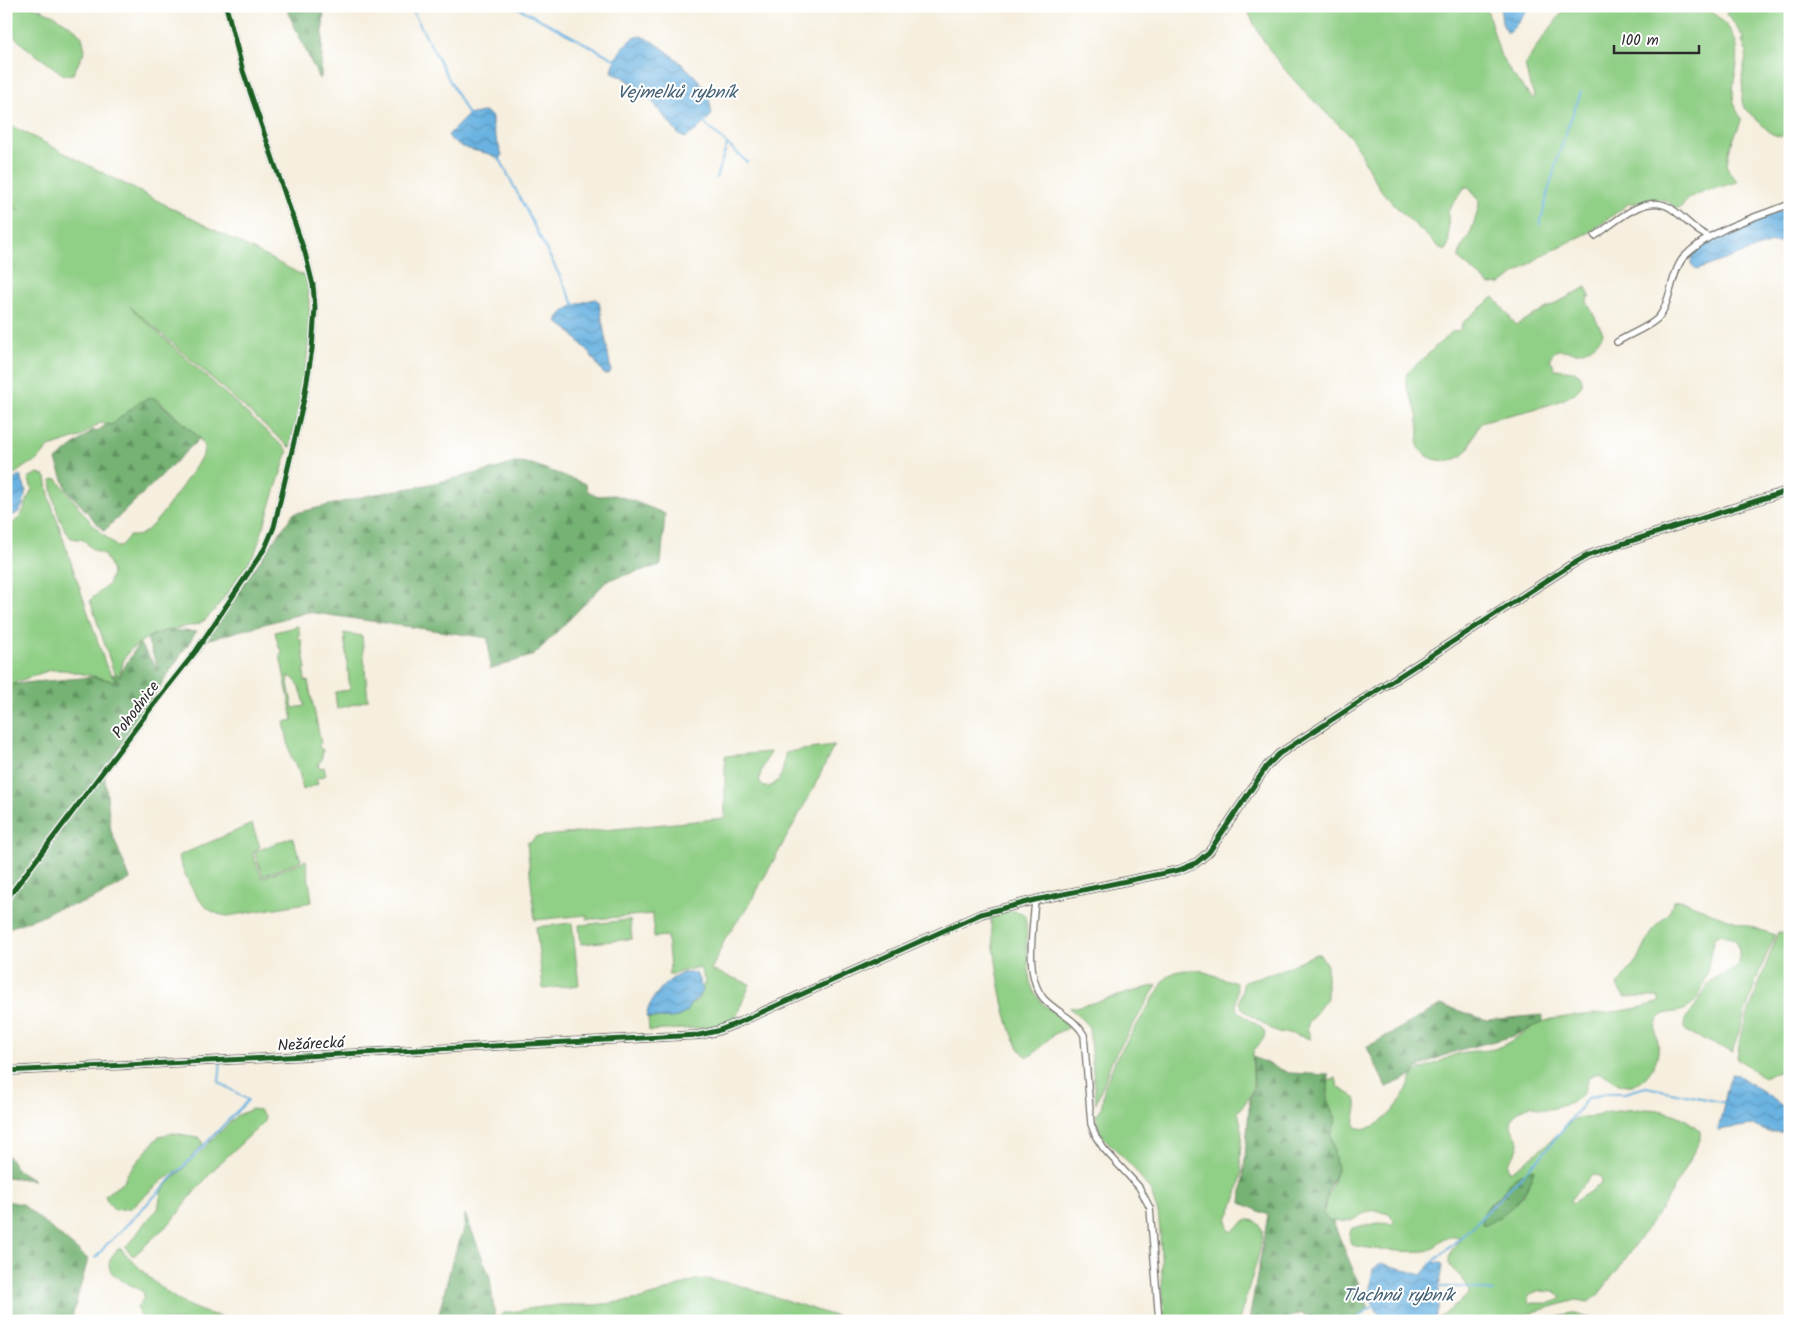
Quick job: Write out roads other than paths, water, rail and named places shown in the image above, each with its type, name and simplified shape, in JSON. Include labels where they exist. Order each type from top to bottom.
[{"type":"street","name":"Pohodnice","points":[[6,900],[196,651],[266,548],[274,528],[304,399],[315,308],[313,285],[305,253],[243,71],[226,6]]},
{"type":"street","points":[[1596,236],[1626,214],[1646,203],[1660,204],[1671,209],[1697,232],[1709,237]]},
{"type":"street","points":[[1617,342],[1658,318],[1680,263],[1684,257],[1709,237],[1790,204]]},
{"type":"street","name":"Nežárecká","points":[[6,1070],[277,1058],[699,1035],[717,1031],[981,914],[1035,900],[1156,876],[1179,870],[1196,862],[1209,852],[1267,766],[1279,754],[1571,565],[1587,556],[1606,549],[1790,490]]},
{"type":"street","points":[[1035,900],[1033,978],[1044,999],[1080,1027],[1084,1035],[1091,1119],[1096,1137],[1104,1149],[1139,1187],[1150,1208],[1159,1321]]},
{"type":"water","points":[[1500,6],[1532,6],[1509,32],[1506,32],[1502,23]]},
{"type":"water","name":"Vejmelků rybník","points":[[641,36],[673,56],[695,76],[706,92],[712,115],[697,130],[685,138],[679,135],[651,100],[623,77],[614,74],[612,71],[616,60],[626,44],[630,40]]},
{"type":"water","points":[[482,112],[488,113],[492,117],[492,126],[502,155],[500,160],[490,154],[461,146],[451,140],[448,135],[468,115]]},
{"type":"water","points":[[1790,207],[1790,241],[1771,243],[1697,270],[1691,264],[1692,254],[1724,233]]},
{"type":"water","points":[[596,299],[599,302],[611,371],[609,374],[604,374],[588,351],[567,329],[557,322],[567,309],[579,303]]},
{"type":"water","points":[[20,475],[26,490],[23,504],[17,513],[8,517],[6,515],[6,485]]},
{"type":"water","points":[[683,973],[696,973],[703,990],[699,997],[689,1006],[686,1012],[677,1017],[646,1017],[654,997],[664,985]]},
{"type":"water","points":[[1732,1074],[1738,1075],[1790,1111],[1790,1125],[1786,1132],[1768,1132],[1752,1125],[1718,1130]]},
{"type":"water","name":"Tlachnů rybník","points":[[1441,1262],[1443,1265],[1439,1288],[1439,1308],[1432,1321],[1385,1321],[1372,1303],[1370,1285],[1373,1269],[1381,1263],[1422,1275],[1432,1263]]},
{"type":"waterway","points":[[410,6],[469,117]]},
{"type":"waterway","points":[[515,6],[616,60]]},
{"type":"waterway","points":[[1540,225],[1558,157],[1581,92]]},
{"type":"waterway","points":[[703,122],[747,162]]},
{"type":"waterway","points":[[716,178],[727,145]]},
{"type":"waterway","points":[[500,159],[575,306]]},
{"type":"waterway","points":[[95,1258],[248,1100],[219,1082],[221,1061]]},
{"type":"waterway","points":[[1431,1264],[1472,1227],[1542,1155],[1588,1098],[1607,1093],[1625,1093],[1646,1087],[1726,1103]]},
{"type":"waterway","points":[[1439,1287],[1465,1287],[1493,1292]]},
{"type":"waterway","points":[[1354,1321],[1375,1306]]}]
